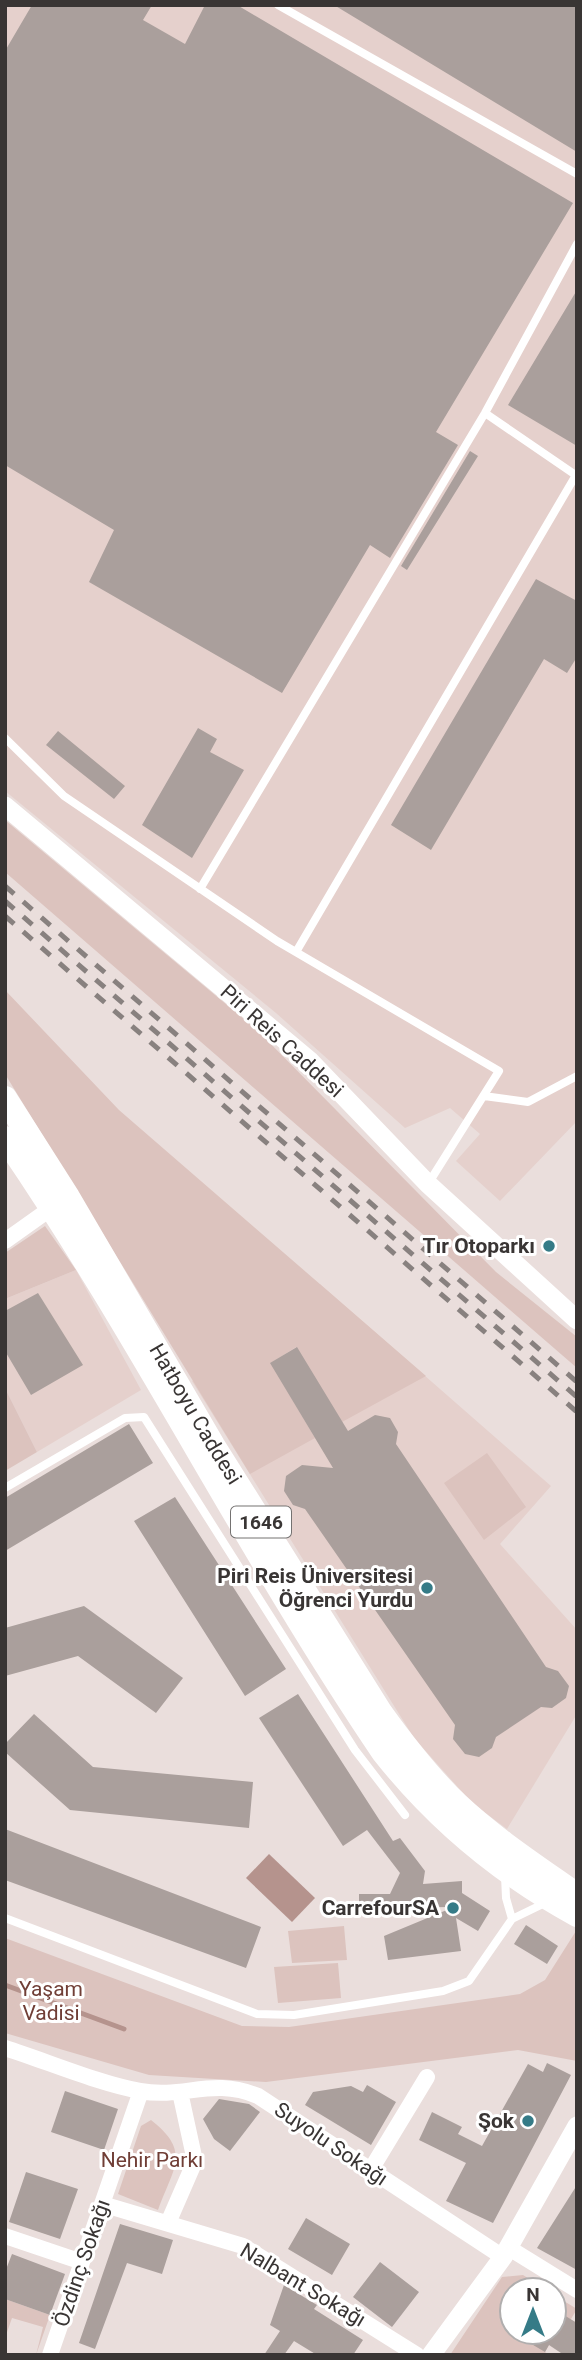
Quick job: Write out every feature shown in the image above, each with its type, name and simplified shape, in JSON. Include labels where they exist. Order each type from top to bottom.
[{"type":"main road","name":"Hatboyu Caddesi","points":[[5,1098],[195,1451],[383,1752],[404,1779],[450,1825],[506,1869],[577,1915]]},
{"type":"main road","name":"Hatboyu Caddesi","points":[[5,1138],[60,1202],[272,1541],[404,1745],[456,1803],[486,1830],[577,1895]]},
{"type":"street","name":"Piri Reis Caddesi","points":[[5,806],[310,1061],[428,1184],[577,1320]]},
{"type":"street","points":[[5,1241],[60,1202]]},
{"type":"street","name":"Suyolu Sokağı","points":[[5,2048],[141,2091],[180,2092],[211,2086],[236,2087],[258,2096],[370,2171],[506,2253],[577,2290]]},
{"type":"street","points":[[370,2171],[427,2077]]},
{"type":"street","name":"Özdinç Sokağı","points":[[50,2355],[141,2091]]},
{"type":"street","points":[[167,2223],[195,2161],[180,2092]]},
{"type":"street","points":[[431,2355],[506,2253],[556,2158],[577,2126]]},
{"type":"street","name":"Nalbant Sokağı","points":[[102,2204],[243,2246],[417,2355]]},
{"type":"street","points":[[5,2236],[82,2263]]},
{"type":"lane","points":[[278,5],[577,174]]},
{"type":"lane","points":[[200,889],[485,412],[577,244]]},
{"type":"lane","points":[[296,952],[576,475],[485,412]]},
{"type":"lane","points":[[5,738],[64,796],[200,889],[296,952],[499,1071],[428,1184]]},
{"type":"lane","points":[[484,1096],[528,1102],[577,1076]]},
{"type":"lane","points":[[5,1488],[125,1418],[144,1417],[355,1750],[405,1815]]},
{"type":"lane","points":[[506,1869],[506,1898],[512,1919]]},
{"type":"lane","points":[[5,1918],[257,2014],[294,2015],[443,1991],[469,1981],[512,1919],[550,1900]]},
{"type":"shaded area","points":[[5,5],[577,5],[577,1121],[500,1201],[456,1161],[480,1134],[450,1108],[405,1128],[276,1013],[5,791]]},
{"type":"shaded area","points":[[76,1270],[141,1390],[37,1452],[5,1388],[5,1299]]},
{"type":"shaded area","points":[[320,1284],[551,1486],[500,1544],[577,1630],[577,1714],[507,1829],[472,1803],[414,1738],[192,1381]]},
{"type":"shaded area","points":[[269,1854],[315,1898],[292,1922],[246,1878]]},
{"type":"green space","points":[[5,820],[257,1030],[496,1272],[577,1337],[577,1368],[5,872]]},
{"type":"green space","points":[[5,990],[119,1110],[426,1376],[342,1422],[296,1347],[271,1363],[315,1438],[250,1474],[5,1074]]},
{"type":"green space","points":[[45,1226],[76,1270],[5,1299],[5,1253]]},
{"type":"green space","points":[[5,1388],[37,1452],[5,1471]]},
{"type":"green space","points":[[487,1453],[526,1507],[484,1540],[444,1483]]},
{"type":"green space","points":[[344,1926],[347,1960],[292,1963],[288,1931]]},
{"type":"green space","name":"Yaşam Vadisi","points":[[576,1931],[577,2061],[518,2050],[266,2082],[149,2075],[5,2033],[5,1938],[242,2026],[289,2027],[520,1994],[545,1980]]},
{"type":"green space","points":[[338,1963],[341,1998],[278,2003],[274,1967]]},
{"type":"green space","name":"Nehir Parkı","points":[[151,2120],[172,2142],[176,2161],[158,2210],[118,2194],[141,2126]]},
{"type":"green space","points":[[498,2283],[498,2346],[548,2346],[545,2352],[549,2355],[450,2355]]},
{"type":"green space","points":[[5,2299],[50,2315],[36,2355],[43,2327],[12,2318],[5,2338]]},
{"type":"green space","points":[[568,2304],[577,2309],[568,2324]]},
{"type":"building","points":[[32,5],[152,5],[143,20],[185,44],[205,5],[237,5],[573,203],[436,432],[458,445],[390,558],[370,545],[282,693],[89,582],[114,530],[5,465],[5,51]]},
{"type":"building","points":[[334,5],[577,5],[577,152]]},
{"type":"building","points":[[577,290],[577,446],[508,405]]},
{"type":"building","points":[[470,451],[478,456],[407,570],[401,566]]},
{"type":"building","points":[[536,579],[577,601],[577,657],[567,673],[544,659],[431,850],[391,825]]},
{"type":"building","points":[[198,728],[217,739],[210,752],[244,770],[192,858],[142,825]]},
{"type":"building","points":[[58,731],[125,786],[114,799],[46,745]]},
{"type":"building","points":[[38,1293],[83,1365],[31,1395],[5,1351],[5,1311]]},
{"type":"building","name":"Piri Reis Üniversitesi Öğrenci Yurdu","points":[[297,1347],[348,1431],[375,1415],[390,1418],[398,1432],[396,1444],[546,1667],[558,1671],[569,1686],[566,1698],[552,1708],[541,1707],[496,1737],[492,1748],[479,1757],[465,1754],[453,1739],[455,1725],[305,1509],[293,1505],[284,1491],[286,1476],[302,1465],[333,1468],[270,1363]]},
{"type":"building","points":[[129,1424],[153,1463],[5,1551],[5,1498]]},
{"type":"building","points":[[175,1497],[286,1669],[245,1696],[134,1521]]},
{"type":"building","points":[[84,1606],[183,1678],[156,1713],[78,1656],[5,1676],[5,1628]]},
{"type":"building","points":[[298,1694],[393,1841],[400,1838],[425,1871],[423,1884],[462,1881],[462,1893],[490,1911],[478,1931],[456,1918],[461,1951],[388,1960],[384,1936],[454,1907],[359,1908],[359,1894],[390,1894],[400,1873],[367,1830],[343,1846],[259,1718]]},
{"type":"building","points":[[34,1714],[93,1767],[253,1782],[249,1828],[70,1810],[5,1752],[5,1744]]},
{"type":"building","points":[[5,1829],[261,1927],[246,1968],[5,1880]]},
{"type":"building","points":[[526,1925],[558,1946],[547,1964],[514,1944]]},
{"type":"building","points":[[547,2063],[571,2075],[493,2223],[446,2201],[466,2163],[419,2140],[432,2112],[462,2127],[458,2134],[482,2146],[528,2064],[543,2072]]},
{"type":"building","points":[[367,2085],[396,2102],[371,2145],[305,2105],[313,2092],[351,2086],[363,2092]]},
{"type":"building","points":[[65,2091],[118,2109],[104,2150],[51,2132]]},
{"type":"building","points":[[219,2099],[249,2104],[260,2112],[230,2151],[214,2139],[203,2119]]},
{"type":"building","points":[[26,2172],[78,2189],[60,2239],[9,2222]]},
{"type":"building","points":[[577,2185],[577,2270],[537,2248]]},
{"type":"building","points":[[306,2218],[350,2244],[332,2275],[288,2249]]},
{"type":"building","points":[[120,2224],[173,2240],[162,2274],[127,2263],[95,2349],[79,2343]]},
{"type":"building","points":[[12,2254],[65,2274],[50,2315],[5,2299],[5,2272]]},
{"type":"building","points":[[380,2262],[419,2292],[392,2327],[353,2297]]},
{"type":"building","points":[[284,2285],[317,2305],[314,2309],[363,2340],[353,2355],[317,2355],[294,2341],[284,2355],[264,2355],[280,2331],[270,2325]]},
{"type":"building","points":[[568,2318],[577,2323],[577,2355],[564,2355],[550,2346],[568,2346]]},
{"type":"building","points":[[535,2346],[548,2346],[545,2352]]},
{"type":"waterway","points":[[5,1985],[124,2029]]},
{"type":"railway","points":[[5,886],[577,1382]]},
{"type":"railway","points":[[5,901],[577,1397]]},
{"type":"railway","points":[[5,916],[577,1412]]},
{"type":"place","name":"Tır Otoparkı","points":[[549,1246]]},
{"type":"place","name":"Piri Reis Üniversitesi Öğrenci Yurdu","points":[[427,1588]]},
{"type":"place","name":"CarrefourSA","points":[[453,1908]]},
{"type":"place","name":"Şok","points":[[528,2121]]}]
